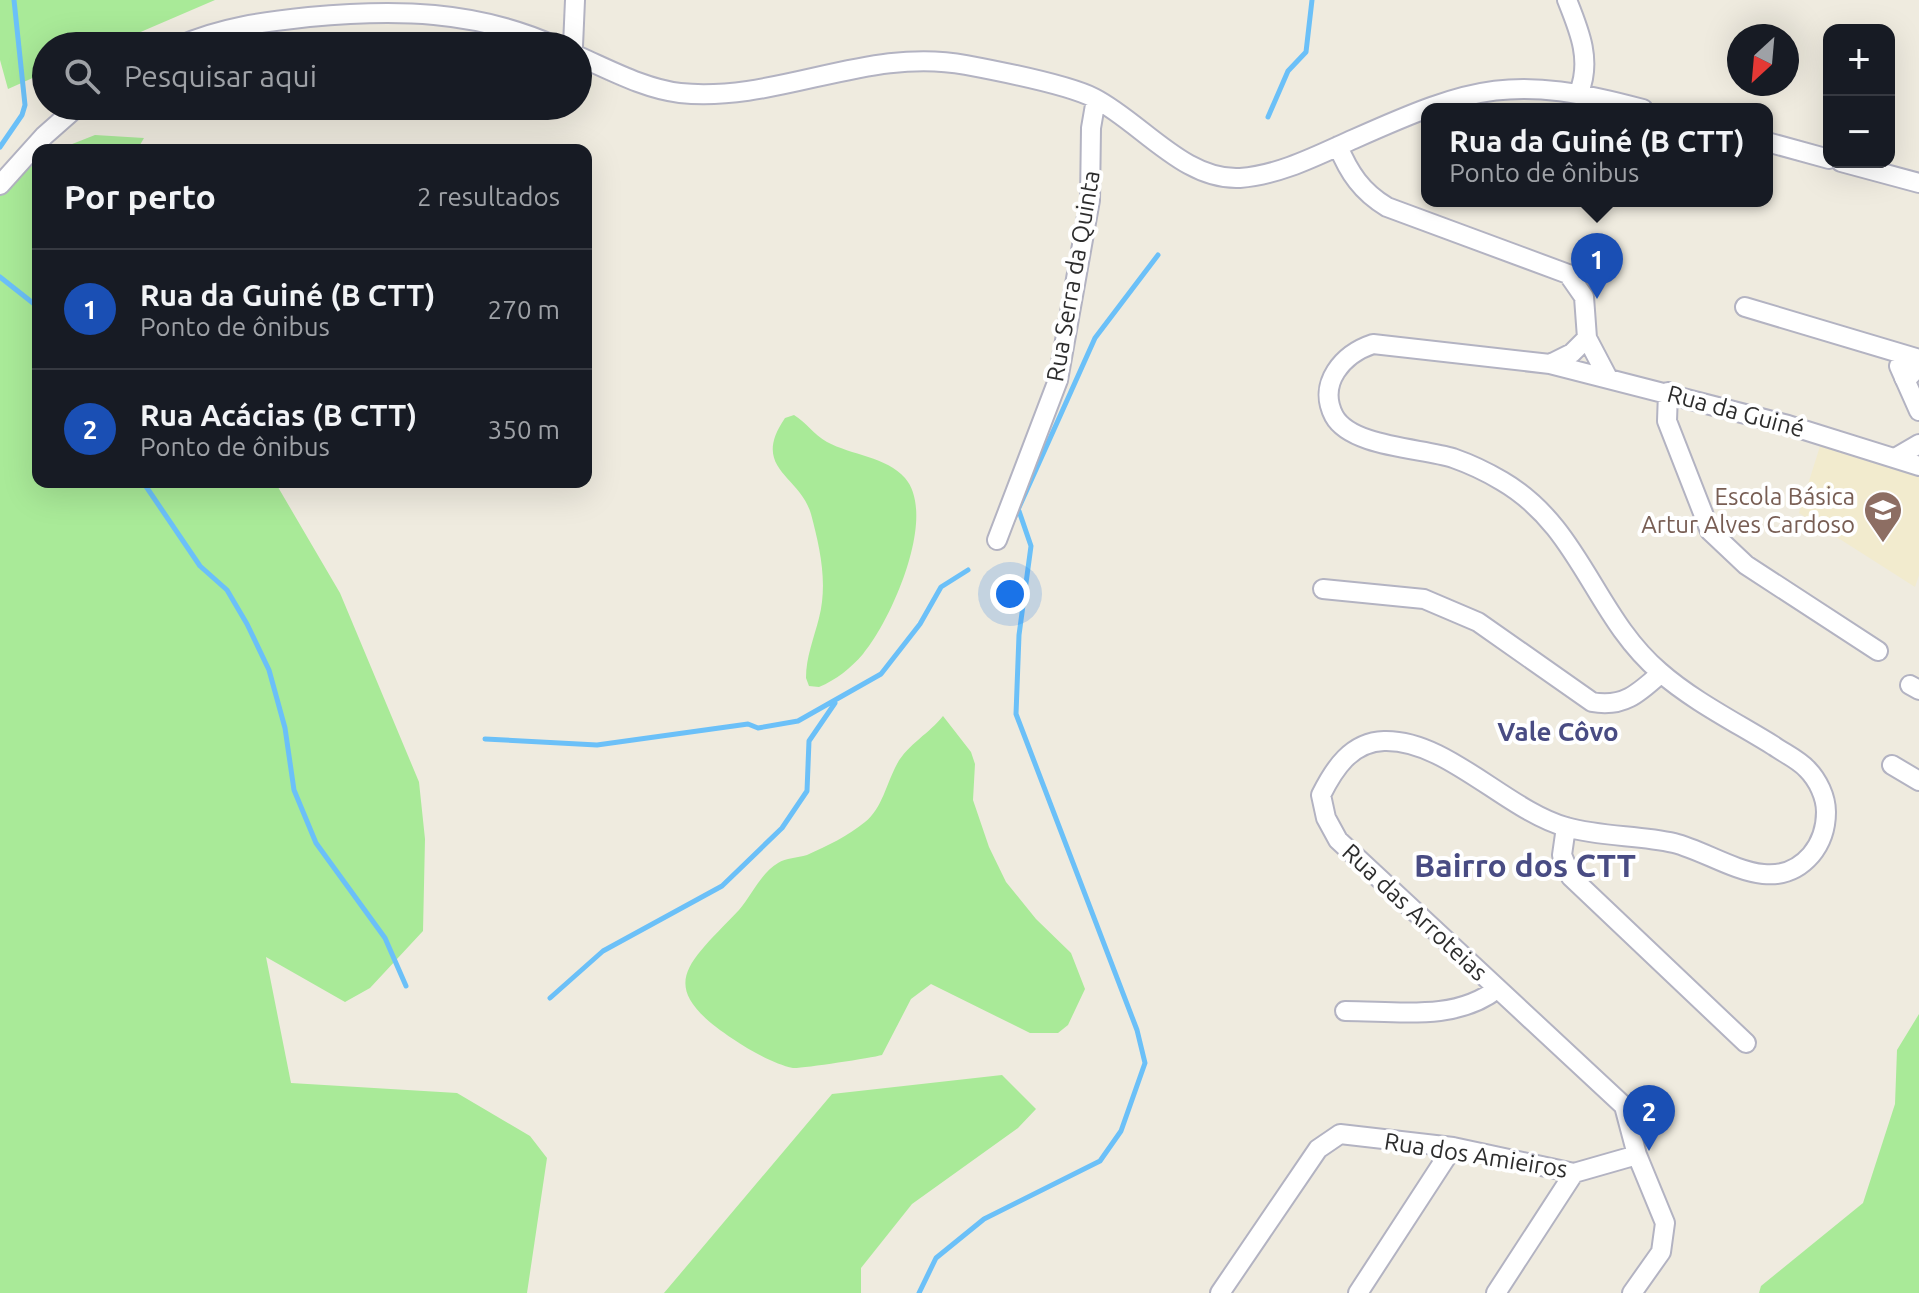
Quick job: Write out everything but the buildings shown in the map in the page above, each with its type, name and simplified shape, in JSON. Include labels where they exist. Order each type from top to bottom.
[{"type":"street","points":[[574,32],[575,0]]},
{"type":"street","points":[[1567,0],[1584,45],[1584,80],[1579,92]]},
{"type":"street","points":[[214,32],[226,27],[391,11],[485,22],[514,32]]},
{"type":"street","points":[[592,62],[645,85],[679,93],[795,84],[878,63],[912,60],[965,65],[1096,99],[1187,163],[1209,173],[1237,178],[1275,172],[1421,110]]},
{"type":"street","points":[[1438,103],[1450,98],[1521,87],[1579,92],[1620,103]]},
{"type":"street","name":"Rua Serra da Quinta","points":[[997,540],[1058,380],[1090,200],[1091,128],[1096,99]]},
{"type":"street","points":[[37,144],[62,120]]},
{"type":"street","points":[[1773,144],[1823,157]]},
{"type":"street","points":[[1338,146],[1349,172],[1370,197],[1387,207],[1568,274],[1584,297],[1587,338],[1608,378]]},
{"type":"street","points":[[0,185],[32,149]]},
{"type":"street","points":[[1863,168],[1919,183]]},
{"type":"street","points":[[1745,307],[1891,352],[1915,366],[1919,411]]},
{"type":"street","points":[[1550,364],[1572,353],[1587,338]]},
{"type":"street","name":"Rua das Arroteias","points":[[1550,364],[1373,344],[1358,349],[1336,369],[1329,398],[1334,417],[1357,437],[1452,458],[1504,482],[1535,505],[1561,531],[1634,645],[1661,673],[1807,768],[1824,796],[1825,828],[1819,845],[1791,871],[1769,876],[1746,872],[1710,854],[1673,843],[1566,827],[1508,800],[1445,759],[1399,742],[1381,741],[1345,757],[1321,795],[1326,818],[1338,840],[1624,1106],[1637,1155],[1665,1223],[1661,1252],[1632,1293]]},
{"type":"street","name":"Rua da Guiné","points":[[1550,364],[1668,392],[1919,466]]},
{"type":"street","points":[[1668,392],[1667,421],[1710,531],[1746,565],[1878,651]]},
{"type":"street","points":[[1895,458],[1919,444]]},
{"type":"street","points":[[1323,589],[1424,599],[1478,622],[1592,702],[1609,705],[1627,701],[1661,673]]},
{"type":"street","points":[[1892,765],[1919,781]]},
{"type":"street","points":[[1566,827],[1562,855],[1571,877],[1746,1043]]},
{"type":"street","points":[[1345,1011],[1457,1011],[1480,1002],[1497,989]]},
{"type":"street","name":"Rua dos Amieiros","points":[[1220,1293],[1318,1149],[1340,1134],[1453,1147],[1574,1173],[1637,1155]]},
{"type":"street","points":[[1358,1293],[1453,1147]]},
{"type":"street","points":[[1496,1293],[1574,1173]]},
{"type":"shaded area","name":"Escola Básica Artur Alves Cardoso","points":[[1821,443],[1919,475],[1919,575],[1915,587],[1799,513]]},
{"type":"green space","points":[[0,0],[215,0],[141,32],[32,32],[32,78],[8,89],[0,60]]},
{"type":"green space","points":[[95,135],[144,138],[140,144],[72,144]]},
{"type":"green space","points":[[32,166],[32,488],[279,488],[340,593],[419,782],[425,839],[423,931],[370,988],[345,1002],[266,957],[291,1083],[457,1093],[530,1136],[547,1158],[527,1293],[0,1293],[0,190]]},
{"type":"green space","points":[[794,415],[827,442],[889,465],[905,478],[914,495],[914,542],[907,568],[886,618],[858,659],[819,687],[809,686],[806,678],[822,605],[820,553],[811,514],[775,461],[773,449],[785,418]]},
{"type":"green space","points":[[943,716],[971,752],[975,764],[973,800],[989,847],[1006,882],[1036,919],[1071,953],[1085,989],[1068,1025],[1058,1033],[1030,1033],[931,984],[911,999],[882,1055],[793,1068],[746,1048],[708,1020],[693,1004],[686,989],[686,975],[693,961],[739,910],[772,867],[830,844],[871,817],[902,757]]},
{"type":"green space","points":[[1919,1014],[1919,1293],[1759,1293],[1761,1286],[1863,1203],[1895,1104],[1897,1050]]},
{"type":"green space","points":[[1002,1075],[1036,1109],[1018,1128],[912,1204],[861,1268],[861,1293],[664,1293],[832,1094]]},
{"type":"waterway","points":[[0,147],[22,115],[25,105],[14,0]]},
{"type":"waterway","points":[[1268,117],[1288,71],[1306,52],[1312,0]]},
{"type":"waterway","points":[[1012,523],[1095,338],[1158,255]]},
{"type":"waterway","points":[[0,277],[32,302]]},
{"type":"waterway","points":[[147,488],[200,566],[227,590],[247,624],[269,670],[285,728],[294,790],[316,843],[385,938],[406,986]]},
{"type":"waterway","points":[[919,1293],[936,1258],[984,1219],[1100,1161],[1121,1131],[1145,1063],[1137,1030],[1016,714],[1019,635],[1031,546],[1019,511]]},
{"type":"waterway","points":[[485,739],[597,745],[748,724],[758,728],[798,721],[881,674],[920,624],[941,587],[968,570]]},
{"type":"waterway","points":[[550,998],[603,951],[722,886],[782,828],[807,791],[809,741],[835,703]]},
{"type":"place","name":"Rua da Guiné (B CTT)","points":[[1597,299]]},
{"type":"place","name":"Escola Básica Artur Alves Cardoso","points":[[1883,544]]},
{"type":"place","name":"Rua Acácias (B CTT)","points":[[1649,1151]]},
{"type":"district","name":"Vale Côvo","points":[[1558,731]]},
{"type":"district","name":"Bairro dos CTT","points":[[1525,865]]}]
